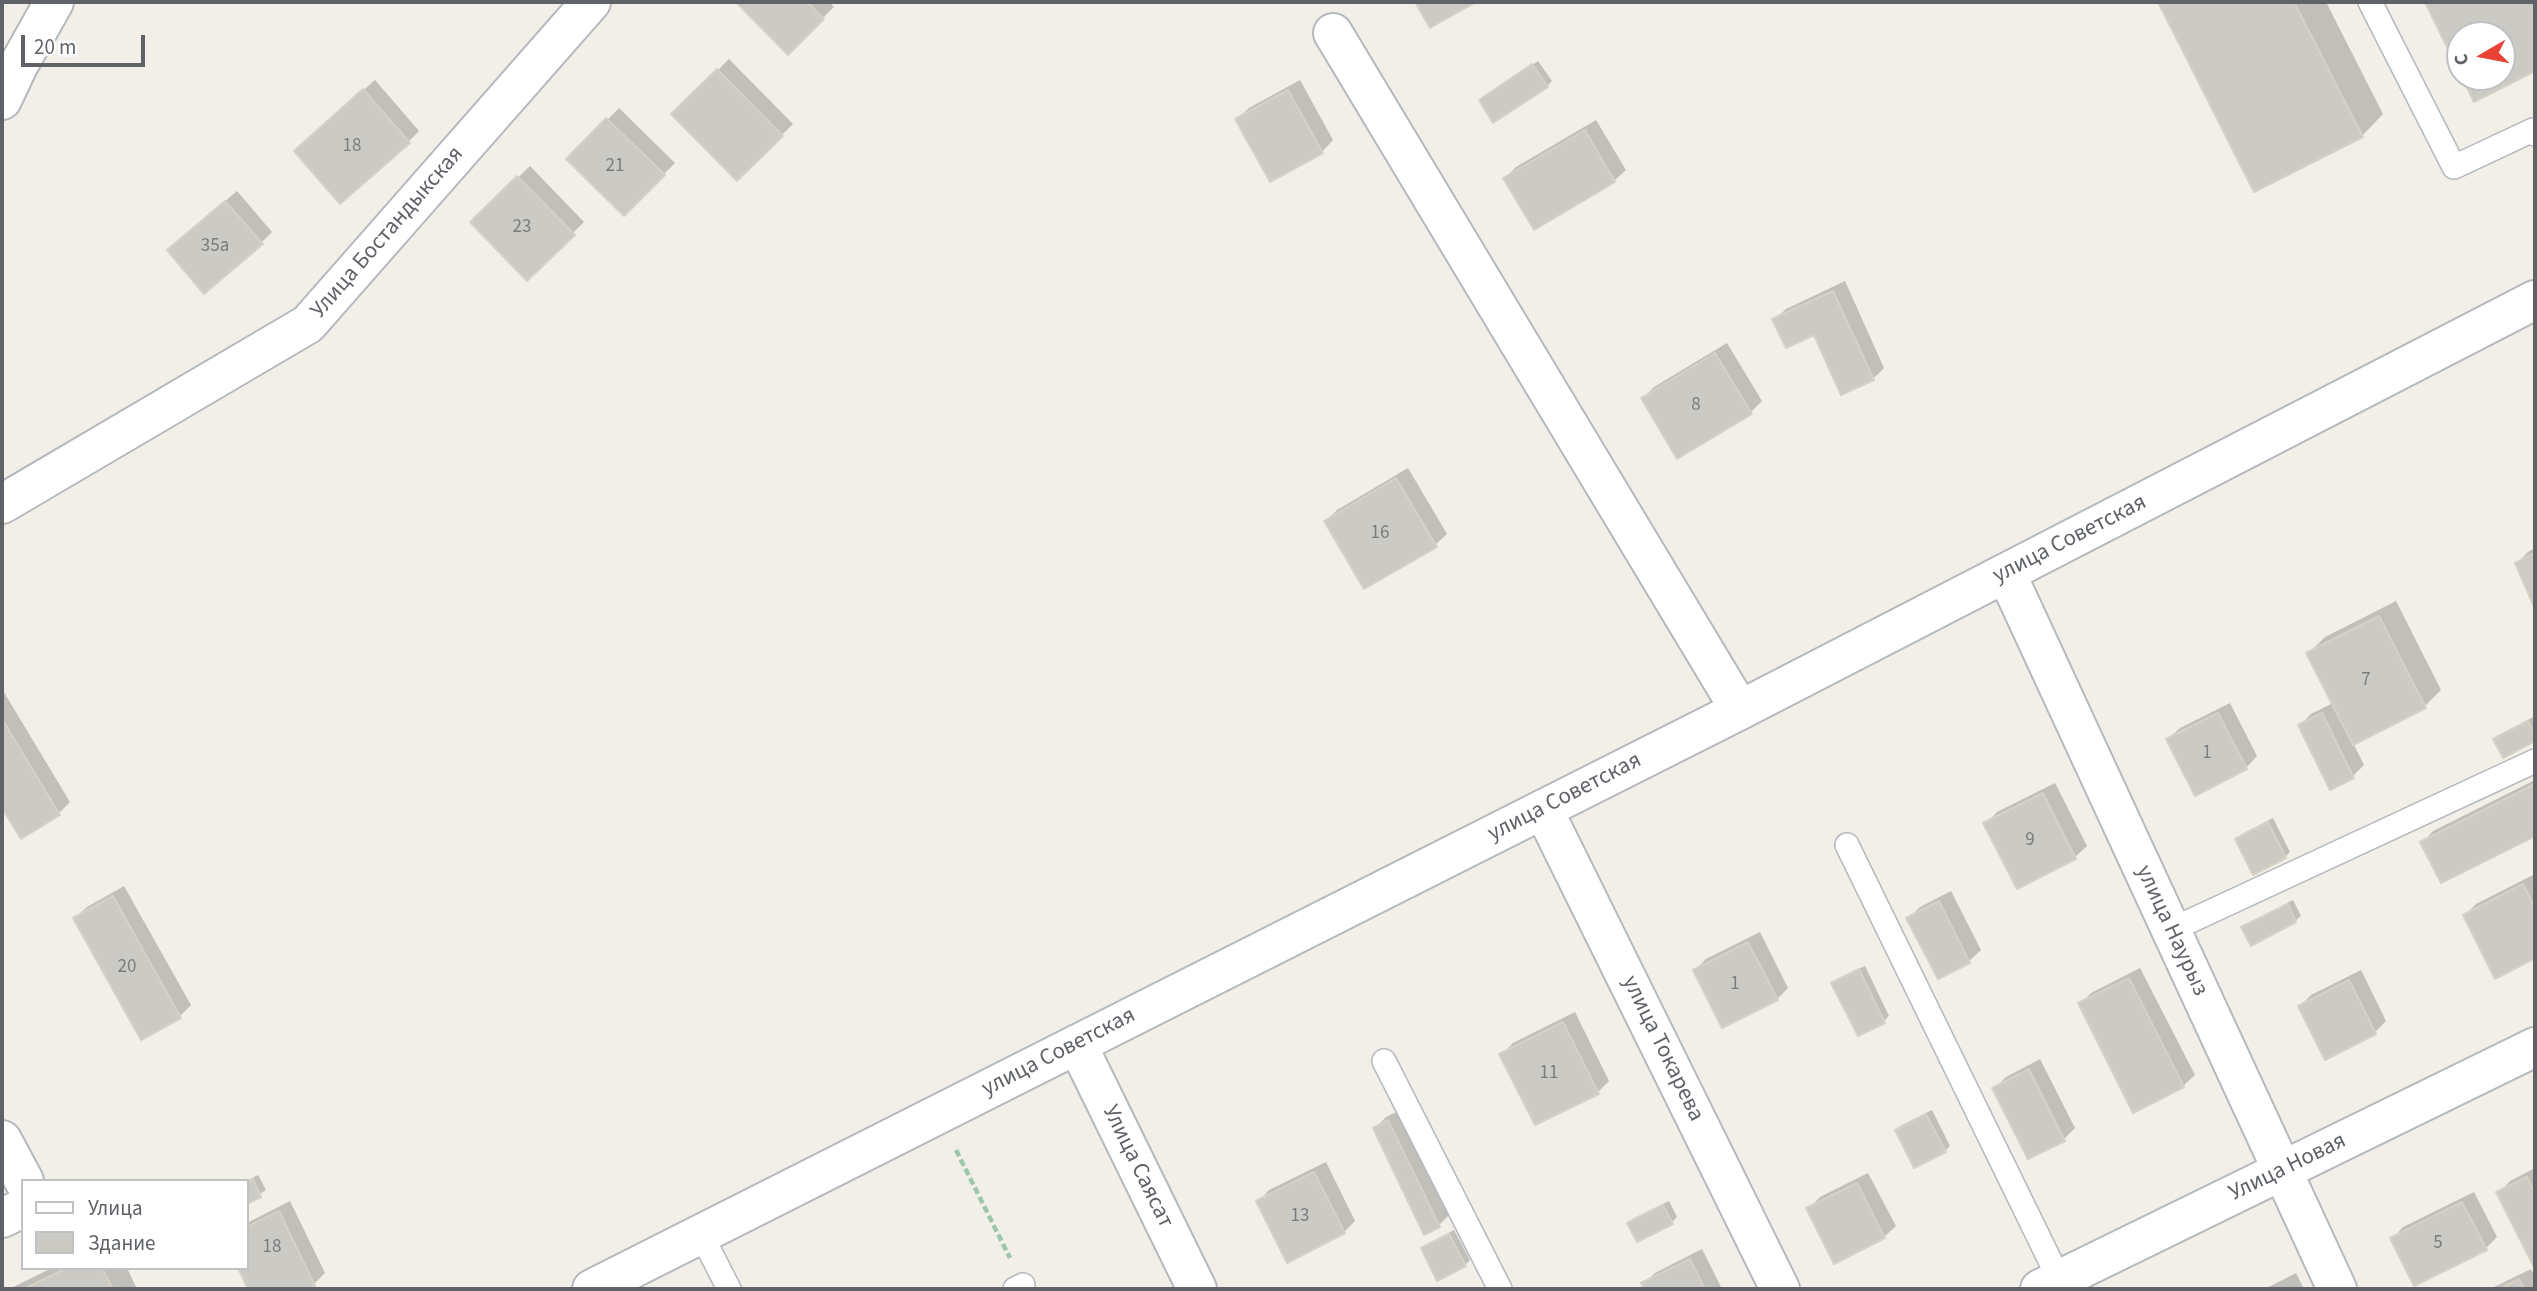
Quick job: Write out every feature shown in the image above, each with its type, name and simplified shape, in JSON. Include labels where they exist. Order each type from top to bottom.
[{"type":"street","points":[[2,100],[54,2]]},
{"type":"street","name":"Улица Бостандыкская","points":[[2,505],[308,324],[592,2]]},
{"type":"street","points":[[1333,33],[1740,710]]},
{"type":"street","name":"улица Советская","points":[[592,1289],[1740,710],[2535,300]]},
{"type":"street","name":"улица Наурыз","points":[[2006,573],[2337,1289]]},
{"type":"street","name":"улица Токарева","points":[[1543,809],[1780,1289]]},
{"type":"street","name":"Улица Саясат","points":[[1077,1044],[1197,1289]]},
{"type":"street","name":"Улица Новая","points":[[2054,1286],[2535,1047]]},
{"type":"street","points":[[2,1140],[23,1179]]},
{"type":"street","points":[[2,1218],[21,1209]]},
{"type":"lane","points":[[2370,2],[2454,167],[2533,130],[2535,134]]},
{"type":"lane","points":[[2171,930],[2535,761]]},
{"type":"lane","points":[[1847,845],[2054,1286]]},
{"type":"lane","points":[[1384,1060],[1500,1289]]},
{"type":"lane","points":[[701,1234],[729,1289]]},
{"type":"path","points":[[938,1115],[1019,1287]]},
{"type":"building","points":[[736,2],[807,2],[824,19],[788,55]]},
{"type":"building","points":[[1415,2],[1476,2],[1430,28]]},
{"type":"building","points":[[2158,2],[2294,2],[2363,137],[2254,192]]},
{"type":"building","points":[[2425,2],[2535,2],[2535,71],[2516,81],[2516,21],[2446,21],[2446,45]]},
{"type":"building","points":[[1532,64],[1548,87],[1493,123],[1479,100]]},
{"type":"building","points":[[717,69],[783,136],[737,181],[671,114]]},
{"type":"building","points":[[363,89],[410,143],[340,204],[294,151]]},
{"type":"building","points":[[1288,90],[1323,153],[1270,182],[1235,119]]},
{"type":"building","points":[[2469,91],[2496,91],[2474,102]]},
{"type":"building","points":[[606,118],[665,175],[624,216],[566,159]]},
{"type":"building","points":[[1585,130],[1615,182],[1534,230],[1503,178]]},
{"type":"building","points":[[517,176],[575,235],[527,281],[470,222]]},
{"type":"building","points":[[225,201],[263,244],[204,294],[167,250]]},
{"type":"building","points":[[1833,291],[1874,380],[1841,395],[1814,335],[1786,348],[1772,319]]},
{"type":"building","points":[[1715,353],[1752,414],[1677,459],[1641,398]]},
{"type":"building","points":[[1396,478],[1437,547],[1364,589],[1324,521]]},
{"type":"building","points":[[2535,553],[2535,609],[2515,563]]},
{"type":"building","points":[[2379,616],[2426,708],[2353,745],[2306,653]]},
{"type":"building","points":[[2218,713],[2247,769],[2195,796],[2166,739]]},
{"type":"building","points":[[2322,713],[2354,778],[2330,790],[2298,725]]},
{"type":"building","points":[[2,719],[60,815],[21,839],[2,808]]},
{"type":"building","points":[[2528,721],[2535,741],[2503,758],[2493,739]]},
{"type":"building","points":[[2535,784],[2535,836],[2441,883],[2420,842]]},
{"type":"building","points":[[2043,793],[2076,859],[2017,889],[1983,823]]},
{"type":"building","points":[[2268,822],[2286,858],[2253,875],[2235,839]]},
{"type":"building","points":[[2523,884],[2535,908],[2535,958],[2495,979],[2463,915]]},
{"type":"building","points":[[113,896],[181,1018],[141,1040],[73,918]]},
{"type":"building","points":[[1939,901],[1970,963],[1938,979],[1906,918]]},
{"type":"building","points":[[2288,904],[2296,922],[2251,946],[2241,927]]},
{"type":"building","points":[[1748,942],[1778,1000],[1722,1028],[1693,970]]},
{"type":"building","points":[[1859,969],[1885,1023],[1858,1036],[1831,983]]},
{"type":"building","points":[[2129,978],[2184,1087],[2133,1113],[2078,1003]]},
{"type":"building","points":[[2349,980],[2376,1034],[2325,1060],[2298,1006]]},
{"type":"building","points":[[1563,1022],[1599,1094],[1535,1125],[1499,1054]]},
{"type":"building","points":[[2029,1069],[2065,1141],[2028,1159],[1992,1088]]},
{"type":"building","points":[[1926,1114],[1946,1152],[1914,1168],[1895,1130]]},
{"type":"building","points":[[1388,1120],[1440,1227],[1424,1235],[1373,1128]]},
{"type":"building","points":[[1314,1172],[1345,1233],[1287,1263],[1256,1201]]},
{"type":"building","points":[[2527,1177],[2535,1194],[2535,1269],[2496,1192]]},
{"type":"building","points":[[253,1179],[261,1197],[248,1204],[248,1182]]},
{"type":"building","points":[[1857,1183],[1885,1238],[1834,1264],[1806,1208]]},
{"type":"building","points":[[2462,1202],[2487,1250],[2414,1286],[2390,1238]]},
{"type":"building","points":[[1663,1205],[1673,1224],[1637,1242],[1627,1223]]},
{"type":"building","points":[[279,1211],[315,1286],[308,1289],[248,1289],[239,1270],[248,1270],[248,1226]]},
{"type":"building","points":[[1449,1234],[1466,1266],[1437,1281],[1421,1248]]},
{"type":"building","points":[[1690,1259],[1705,1289],[1644,1289],[1641,1283]]},
{"type":"building","points":[[63,1270],[103,1270],[113,1289],[24,1289]]},
{"type":"building","points":[[2519,1279],[2525,1289],[2499,1289]]}]
